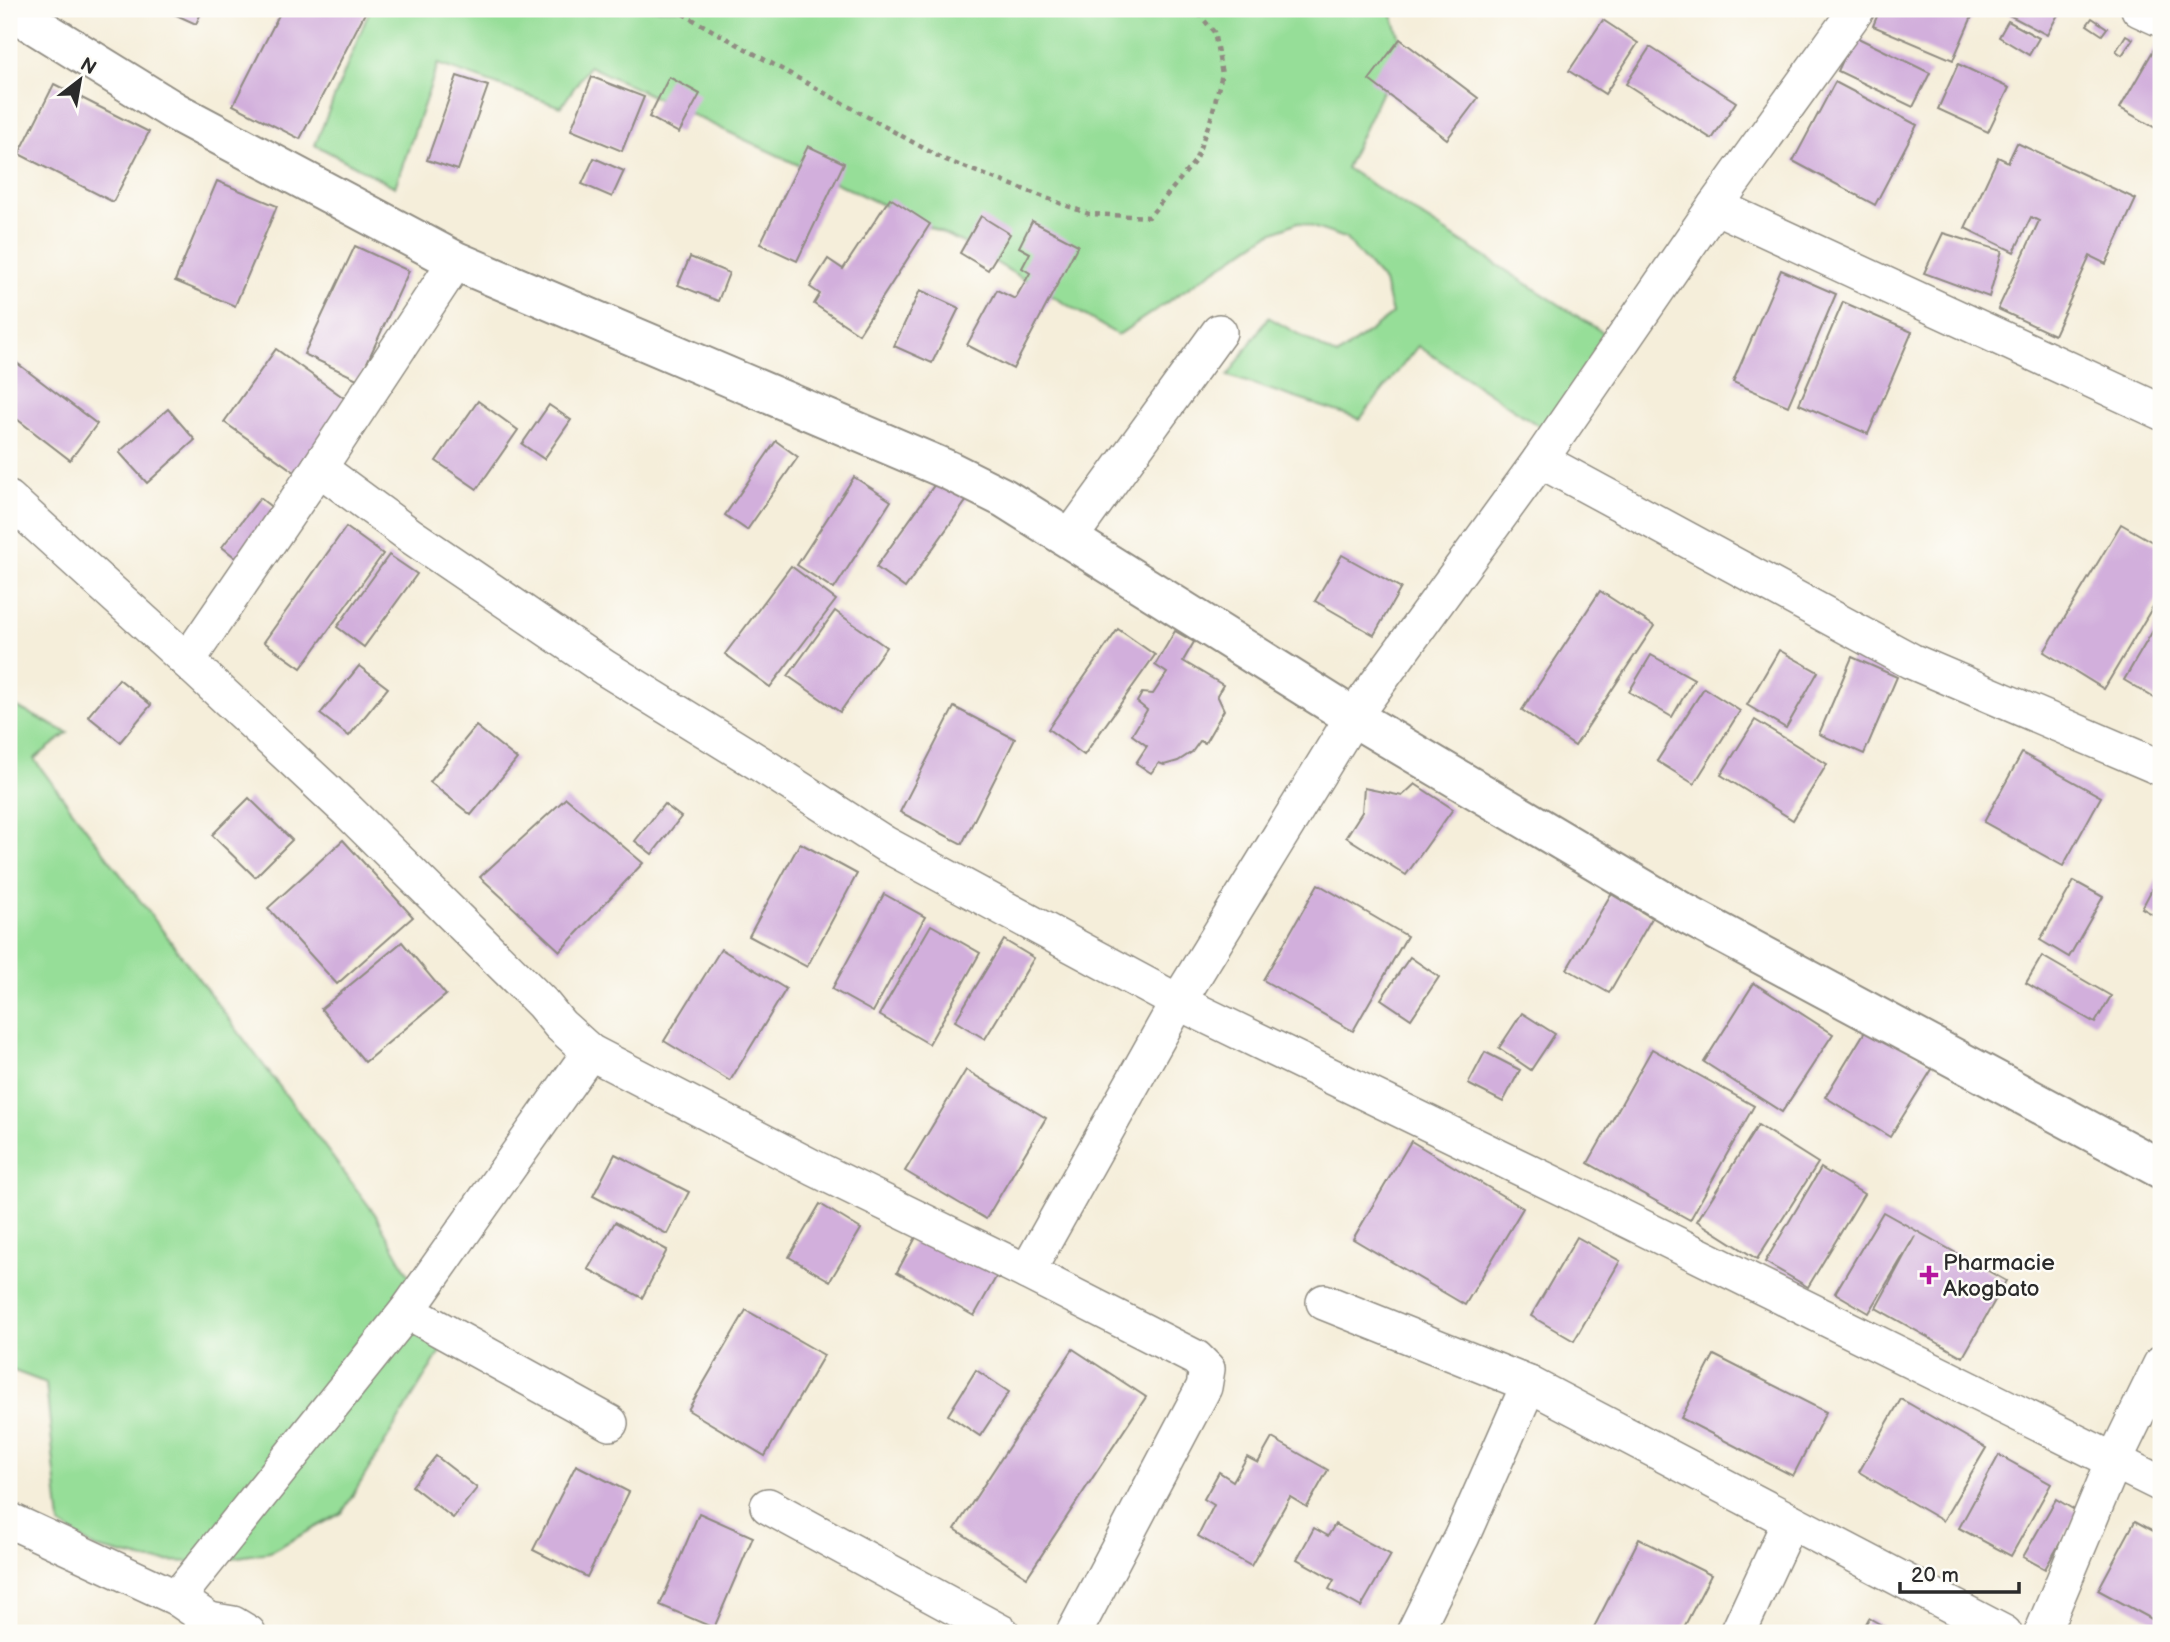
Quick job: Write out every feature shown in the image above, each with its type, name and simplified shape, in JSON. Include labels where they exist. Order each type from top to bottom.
[{"type":"street","points":[[9,9],[174,111],[456,261],[948,470],[1004,498],[1353,717],[1684,913],[2161,1169]]},
{"type":"street","points":[[1027,1272],[1178,1002],[1353,717],[1540,460],[1715,206],[1857,9]]},
{"type":"street","points":[[2139,9],[2161,19]]},
{"type":"street","points":[[1715,206],[2161,412]]},
{"type":"street","points":[[187,661],[456,261]]},
{"type":"street","points":[[1069,539],[1219,332]]},
{"type":"street","points":[[1540,460],[1911,660],[2161,768]]},
{"type":"street","points":[[319,468],[411,536],[605,668],[885,844],[1178,1002],[1575,1194],[2161,1484]]},
{"type":"street","points":[[9,499],[348,811],[590,1052],[814,1168],[1196,1358],[1207,1369],[1204,1387],[1074,1633]]},
{"type":"street","points":[[177,1598],[407,1311],[590,1052]]},
{"type":"street","points":[[1324,1302],[1529,1384],[2004,1633]]},
{"type":"street","points":[[407,1311],[610,1423]]},
{"type":"street","points":[[2042,1633],[2114,1461],[2161,1364]]},
{"type":"street","points":[[1414,1633],[1462,1536],[1529,1384]]},
{"type":"street","points":[[768,1506],[1002,1633]]},
{"type":"street","points":[[9,1520],[177,1598],[205,1627],[233,1624],[248,1633]]},
{"type":"street","points":[[1738,1633],[1790,1521]]},
{"type":"path","points":[[674,9],[943,159],[1089,214],[1149,217],[1195,161],[1211,118],[1222,74],[1214,32],[1195,9]]},
{"type":"green space","points":[[370,9],[1388,9],[1403,47],[1346,168],[1607,335],[1554,436],[1418,346],[1360,419],[1228,376],[1268,317],[1337,356],[1392,314],[1384,282],[1345,238],[1298,222],[1267,235],[1118,335],[961,242],[589,66],[561,107],[438,64],[395,187],[315,145]]},
{"type":"green space","points":[[9,703],[68,733],[34,759],[375,1214],[446,1342],[342,1513],[270,1552],[207,1562],[151,1561],[95,1548],[60,1524],[46,1383],[9,1369]]},
{"type":"building","points":[[163,9],[203,9],[196,24]]},
{"type":"building","points":[[282,9],[367,9],[300,139],[233,105]]},
{"type":"building","points":[[1880,9],[1966,9],[1974,12],[1953,60],[1873,26]]},
{"type":"building","points":[[2012,9],[2061,9],[2047,35],[2009,15]]},
{"type":"building","points":[[2092,18],[2107,28],[2102,35],[2087,25]]},
{"type":"building","points":[[1603,20],[1638,43],[1605,94],[1569,71]]},
{"type":"building","points":[[2008,21],[2039,38],[2029,55],[1999,37]]},
{"type":"building","points":[[2126,35],[2133,39],[2122,55],[2116,51]]},
{"type":"building","points":[[1854,36],[1930,73],[1913,107],[1838,71]]},
{"type":"building","points":[[2161,37],[2161,131],[2120,108]]},
{"type":"building","points":[[1400,39],[1478,98],[1447,139],[1369,80]]},
{"type":"building","points":[[1650,47],[1736,102],[1712,139],[1626,84]]},
{"type":"building","points":[[1958,64],[2009,88],[1988,132],[1938,109]]},
{"type":"building","points":[[457,76],[488,86],[458,170],[427,160]]},
{"type":"building","points":[[592,77],[644,97],[622,151],[571,130]]},
{"type":"building","points":[[669,77],[700,94],[679,133],[649,117]]},
{"type":"building","points":[[1835,82],[1917,125],[1875,205],[1793,161]]},
{"type":"building","points":[[54,84],[149,132],[113,202],[19,154]]},
{"type":"building","points":[[2017,143],[2136,199],[2106,264],[2090,256],[2054,335],[1998,309],[2039,221],[2031,217],[2014,252],[1965,228],[1998,157],[2008,162]]},
{"type":"building","points":[[808,146],[844,163],[797,261],[760,244]]},
{"type":"building","points":[[594,158],[624,171],[612,197],[582,184]]},
{"type":"building","points":[[217,181],[277,206],[235,306],[175,281]]},
{"type":"building","points":[[890,198],[930,224],[859,334],[814,304],[820,294],[810,287],[828,259],[843,269]]},
{"type":"building","points":[[981,216],[1010,234],[988,270],[960,253]]},
{"type":"building","points":[[1032,221],[1078,245],[1013,369],[967,345],[997,290],[1015,299],[1030,273],[1022,268],[1030,253],[1019,247]]},
{"type":"building","points":[[1943,233],[2002,251],[1989,297],[1924,273]]},
{"type":"building","points":[[355,246],[409,271],[359,380],[304,354]]},
{"type":"building","points":[[690,257],[729,273],[718,301],[678,285]]},
{"type":"building","points":[[1781,270],[1836,294],[1788,406],[1733,382]]},
{"type":"building","points":[[920,290],[959,308],[932,363],[894,346]]},
{"type":"building","points":[[1843,302],[1912,332],[1868,434],[1799,404]]},
{"type":"building","points":[[276,349],[351,403],[299,475],[224,422]]},
{"type":"building","points":[[9,357],[97,424],[70,460],[9,413]]},
{"type":"building","points":[[478,401],[518,430],[477,489],[436,461]]},
{"type":"building","points":[[549,405],[571,420],[544,459],[522,444]]},
{"type":"building","points":[[168,409],[195,440],[147,483],[119,452]]},
{"type":"building","points":[[776,441],[798,457],[747,530],[725,515]]},
{"type":"building","points":[[854,477],[891,501],[834,589],[797,565]]},
{"type":"building","points":[[940,477],[969,497],[905,588],[876,567]]},
{"type":"building","points":[[260,498],[284,517],[246,566],[222,547]]},
{"type":"building","points":[[2121,524],[2161,547],[2161,593],[2104,689],[2044,652]]},
{"type":"building","points":[[346,527],[383,554],[301,668],[264,642]]},
{"type":"building","points":[[389,555],[417,574],[364,647],[337,627]]},
{"type":"building","points":[[1342,555],[1401,588],[1374,635],[1315,601]]},
{"type":"building","points":[[791,566],[836,600],[770,687],[725,654]]},
{"type":"building","points":[[1600,591],[1654,626],[1575,746],[1522,710]]},
{"type":"building","points":[[835,611],[886,647],[840,712],[788,676]]},
{"type":"building","points":[[2161,617],[2161,702],[2124,680]]},
{"type":"building","points":[[1118,629],[1155,655],[1084,755],[1048,729]]},
{"type":"building","points":[[1175,631],[1194,642],[1183,661],[1223,685],[1217,695],[1224,710],[1205,743],[1200,741],[1192,752],[1178,761],[1164,765],[1159,763],[1151,773],[1136,763],[1147,746],[1132,735],[1147,710],[1137,702],[1142,693],[1153,694],[1167,673],[1155,665]]},
{"type":"building","points":[[1779,650],[1818,672],[1786,728],[1747,705]]},
{"type":"building","points":[[1651,655],[1694,679],[1672,717],[1629,692]]},
{"type":"building","points":[[1852,657],[1897,677],[1864,754],[1819,734]]},
{"type":"building","points":[[359,666],[388,688],[349,736],[320,714]]},
{"type":"building","points":[[119,679],[151,705],[120,742],[88,716]]},
{"type":"building","points":[[1704,688],[1740,711],[1694,784],[1657,761]]},
{"type":"building","points":[[954,707],[1015,739],[962,844],[900,812]]},
{"type":"building","points":[[1755,720],[1827,764],[1793,820],[1721,775]]},
{"type":"building","points":[[476,726],[517,759],[471,815],[430,782]]},
{"type":"building","points":[[2022,753],[2101,797],[2063,866],[1984,822]]},
{"type":"building","points":[[1415,784],[1453,809],[1406,875],[1346,837],[1362,812],[1364,788],[1402,796]]},
{"type":"building","points":[[249,798],[292,840],[255,877],[212,835]]},
{"type":"building","points":[[566,798],[643,863],[560,951],[480,877]]},
{"type":"building","points":[[664,804],[681,817],[652,854],[635,841]]},
{"type":"building","points":[[343,840],[413,917],[337,984],[268,908]]},
{"type":"building","points":[[800,843],[857,874],[807,967],[749,936]]},
{"type":"building","points":[[2161,872],[2161,919],[2142,908]]},
{"type":"building","points":[[2074,881],[2103,897],[2069,957],[2040,940]]},
{"type":"building","points":[[1318,884],[1407,936],[1353,1031],[1263,980]]},
{"type":"building","points":[[884,894],[925,917],[873,1012],[832,989]]},
{"type":"building","points":[[1611,894],[1652,918],[1609,993],[1567,969]]},
{"type":"building","points":[[931,925],[980,953],[929,1044],[879,1015]]},
{"type":"building","points":[[1004,940],[1034,958],[985,1039],[955,1021]]},
{"type":"building","points":[[402,942],[446,995],[365,1062],[321,1009]]},
{"type":"building","points":[[721,949],[786,989],[730,1081],[664,1041]]},
{"type":"building","points":[[2042,956],[2111,996],[2095,1023],[2026,983]]},
{"type":"building","points":[[1410,957],[1439,977],[1411,1019],[1381,999]]},
{"type":"building","points":[[1754,983],[1833,1034],[1782,1112],[1704,1062]]},
{"type":"building","points":[[1522,1013],[1555,1034],[1531,1070],[1499,1048]]},
{"type":"building","points":[[1869,1025],[1934,1066],[1890,1137],[1825,1097]]},
{"type":"building","points":[[1652,1049],[1754,1106],[1690,1220],[1588,1163]]},
{"type":"building","points":[[1485,1052],[1520,1070],[1503,1102],[1468,1084]]},
{"type":"building","points":[[966,1070],[1046,1118],[986,1219],[905,1171]]},
{"type":"building","points":[[1758,1125],[1818,1163],[1757,1259],[1697,1221]]},
{"type":"building","points":[[1411,1141],[1523,1208],[1465,1305],[1353,1239]]},
{"type":"building","points":[[615,1154],[689,1192],[667,1234],[593,1196]]},
{"type":"building","points":[[1821,1168],[1864,1194],[1808,1287],[1765,1262]]},
{"type":"building","points":[[820,1204],[861,1229],[830,1281],[789,1257]]},
{"type":"building","points":[[1883,1212],[2006,1281],[1963,1357],[1876,1308],[1915,1236],[1869,1313],[1835,1293]]},
{"type":"building","points":[[615,1222],[667,1250],[642,1298],[588,1269]]},
{"type":"building","points":[[921,1228],[999,1272],[974,1316],[897,1272]]},
{"type":"building","points":[[1577,1237],[1620,1261],[1574,1341],[1531,1316]]},
{"type":"building","points":[[746,1310],[824,1355],[765,1456],[688,1410]]},
{"type":"building","points":[[1073,1349],[1146,1397],[1027,1577],[955,1529]]},
{"type":"building","points":[[1714,1355],[1826,1412],[1793,1476],[1681,1418]]},
{"type":"building","points":[[976,1370],[1009,1392],[980,1436],[948,1415]]},
{"type":"building","points":[[1901,1399],[1986,1448],[1943,1521],[1859,1472]]},
{"type":"building","points":[[1272,1438],[1328,1470],[1307,1507],[1290,1497],[1251,1566],[1198,1536],[1214,1505],[1204,1499],[1219,1472],[1233,1481],[1247,1457],[1258,1463]]},
{"type":"building","points":[[1999,1455],[2051,1484],[2011,1556],[1959,1528]]},
{"type":"building","points":[[436,1456],[477,1488],[453,1518],[412,1486]]},
{"type":"building","points":[[576,1465],[629,1492],[587,1577],[533,1550]]},
{"type":"building","points":[[2056,1499],[2078,1512],[2045,1569],[2023,1557]]},
{"type":"building","points":[[699,1513],[753,1537],[714,1628],[660,1605]]},
{"type":"building","points":[[2135,1521],[2161,1535],[2161,1624],[2098,1590]]},
{"type":"building","points":[[1335,1524],[1391,1555],[1361,1607],[1329,1589],[1334,1580],[1297,1559],[1314,1528],[1328,1536]]},
{"type":"building","points":[[1639,1539],[1711,1575],[1681,1633],[1591,1633]]},
{"type":"building","points":[[1869,1618],[1896,1633],[1861,1633]]},
{"type":"place","name":"Pharmacie Akogbato","points":[[1929,1275]]}]
